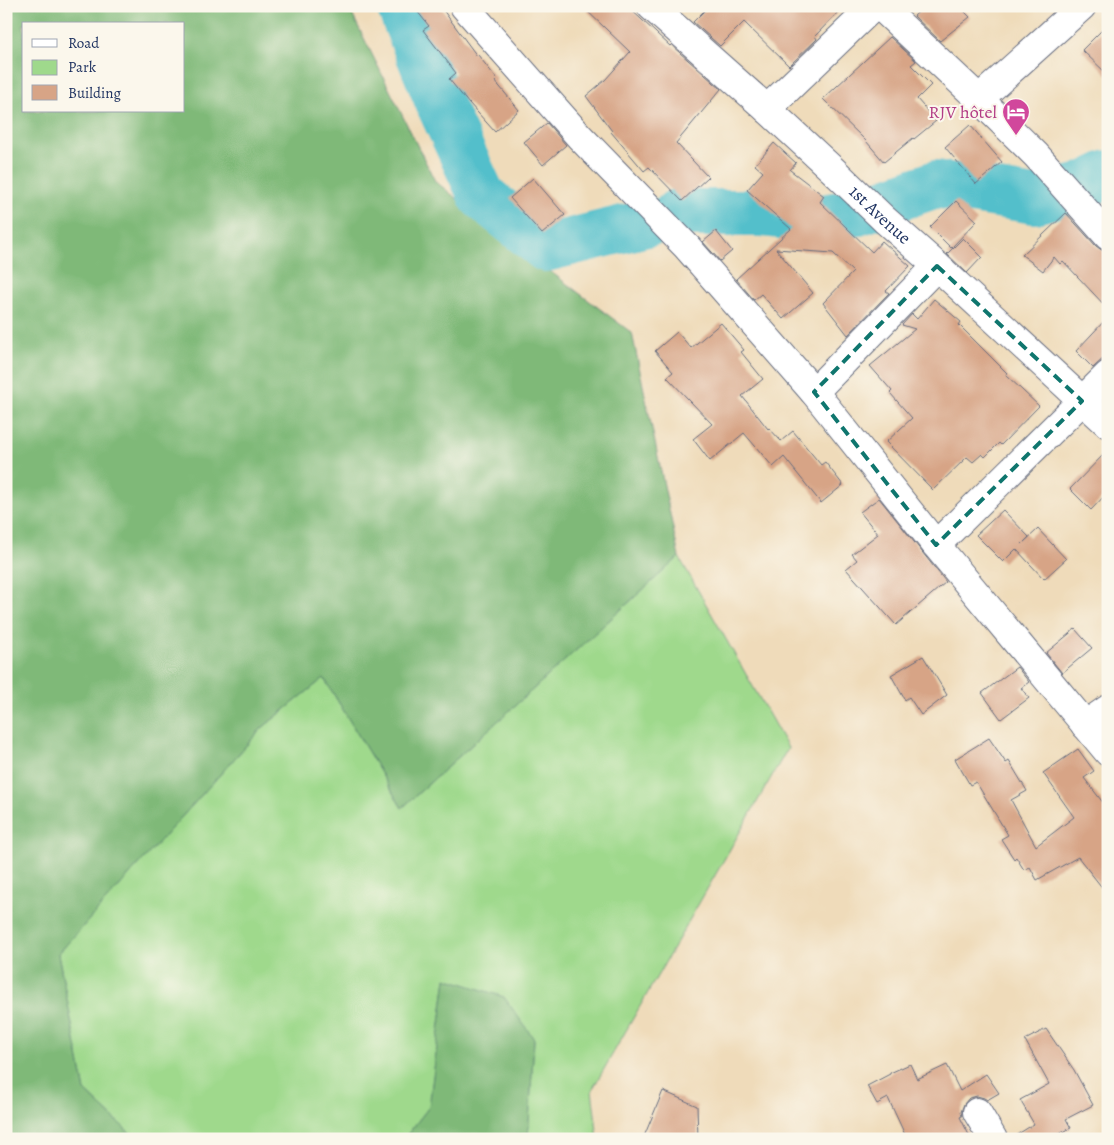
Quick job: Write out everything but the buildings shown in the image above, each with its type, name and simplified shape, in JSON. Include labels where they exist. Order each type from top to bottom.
[{"type":"street","points":[[464,6],[580,137],[687,247],[814,392],[936,545],[1108,752]]},
{"type":"street","name":"1st Avenue","points":[[651,6],[767,109],[1108,424]]},
{"type":"street","points":[[767,109],[874,6]]},
{"type":"street","points":[[880,6],[1036,155],[1108,236]]},
{"type":"street","points":[[979,99],[1082,6]]},
{"type":"street","points":[[814,392],[937,266]]},
{"type":"street","points":[[936,545],[1108,375]]},
{"type":"street","points":[[1085,725],[1108,710]]},
{"type":"street","points":[[977,1112],[993,1139]]},
{"type":"highlighted area","points":[[937,266],[1082,401],[936,545],[814,392]]},
{"type":"green space","points":[[6,6],[348,6],[435,181],[502,235],[632,333],[679,557],[402,808],[324,678],[262,728],[58,954],[85,1091],[136,1139],[6,1139]]},
{"type":"green space","points":[[679,557],[788,748],[592,1090],[598,1139],[528,1139],[534,1039],[446,979],[429,1107],[404,1139],[136,1139],[85,1091],[58,954],[262,728],[324,678],[402,808]]},
{"type":"green space","points":[[446,978],[504,997],[534,1039],[528,1139],[404,1139],[429,1107]]},
{"type":"waterway","points":[[400,6],[440,105],[482,196],[546,248],[651,222]]},
{"type":"waterway","points":[[677,213],[761,213],[817,219],[858,212],[936,184],[1034,200],[1081,187],[1108,174]]},
{"type":"place","name":"RJV hôtel","points":[[1016,136]]}]
